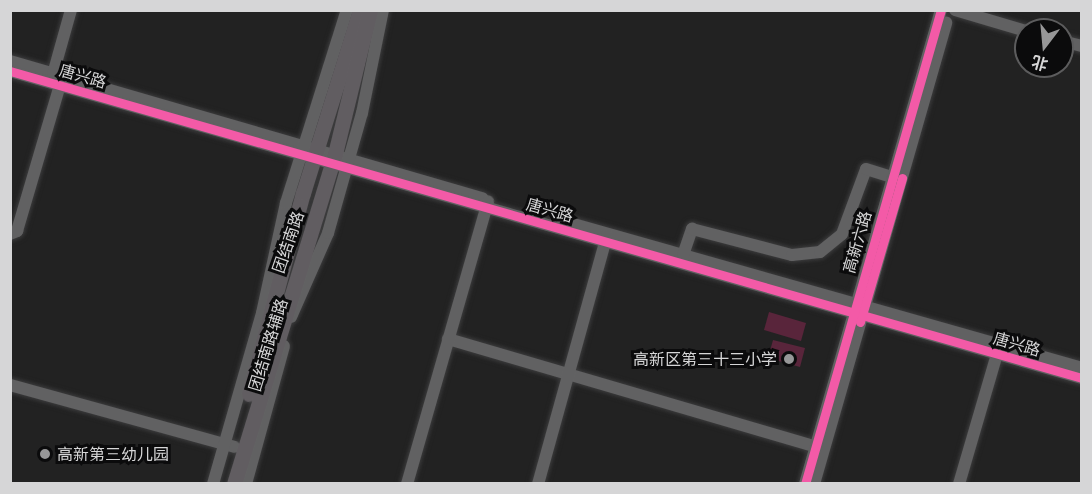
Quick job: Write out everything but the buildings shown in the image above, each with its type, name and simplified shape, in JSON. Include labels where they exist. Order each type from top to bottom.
[{"type":"main road","name":"团结南路","points":[[224,483],[230,445],[308,152],[360,10]]},
{"type":"main road","name":"团结南路","points":[[234,483],[340,161],[370,10]]},
{"type":"street","points":[[10,234],[17,231],[59,78],[71,10]]},
{"type":"street","points":[[308,152],[347,10]]},
{"type":"street","name":"团结南路辅路","points":[[246,483],[291,318],[320,256],[340,161],[372,71],[383,10]]},
{"type":"street","name":"高新六路","points":[[814,483],[892,177],[941,10]]},
{"type":"street","name":"高新六路","points":[[805,483],[949,10]]},
{"type":"street","points":[[955,10],[1014,27]]},
{"type":"street","name":"唐兴路","points":[[10,61],[59,78],[308,152],[607,238],[859,309],[1082,368]]},
{"type":"street","name":"唐兴路","points":[[10,71],[59,78]]},
{"type":"street","points":[[683,255],[692,229],[792,255],[820,252],[842,234],[866,169],[892,177]]},
{"type":"street","points":[[407,483],[487,203]]},
{"type":"street","points":[[538,483],[607,238]]},
{"type":"street","name":"唐兴路","points":[[607,238],[683,255],[997,354],[1082,378]]},
{"type":"street","points":[[448,339],[815,446]]},
{"type":"street","points":[[959,483],[997,354]]},
{"type":"street","points":[[10,385],[230,445],[213,483]]},
{"type":"shaded area","points":[[769,312],[806,323],[801,341],[764,330]]},
{"type":"shaded area","points":[[773,340],[805,348],[800,367],[768,358]]},
{"type":"cycle path","points":[[805,484],[941,10]]},
{"type":"cycle path","points":[[10,71],[1082,378]]},
{"type":"cycle path","points":[[860,322],[902,178]]},
{"type":"place","name":"高新区第三十三小学","points":[[789,359]]},
{"type":"place","name":"高新第三幼儿园","points":[[45,454]]}]
